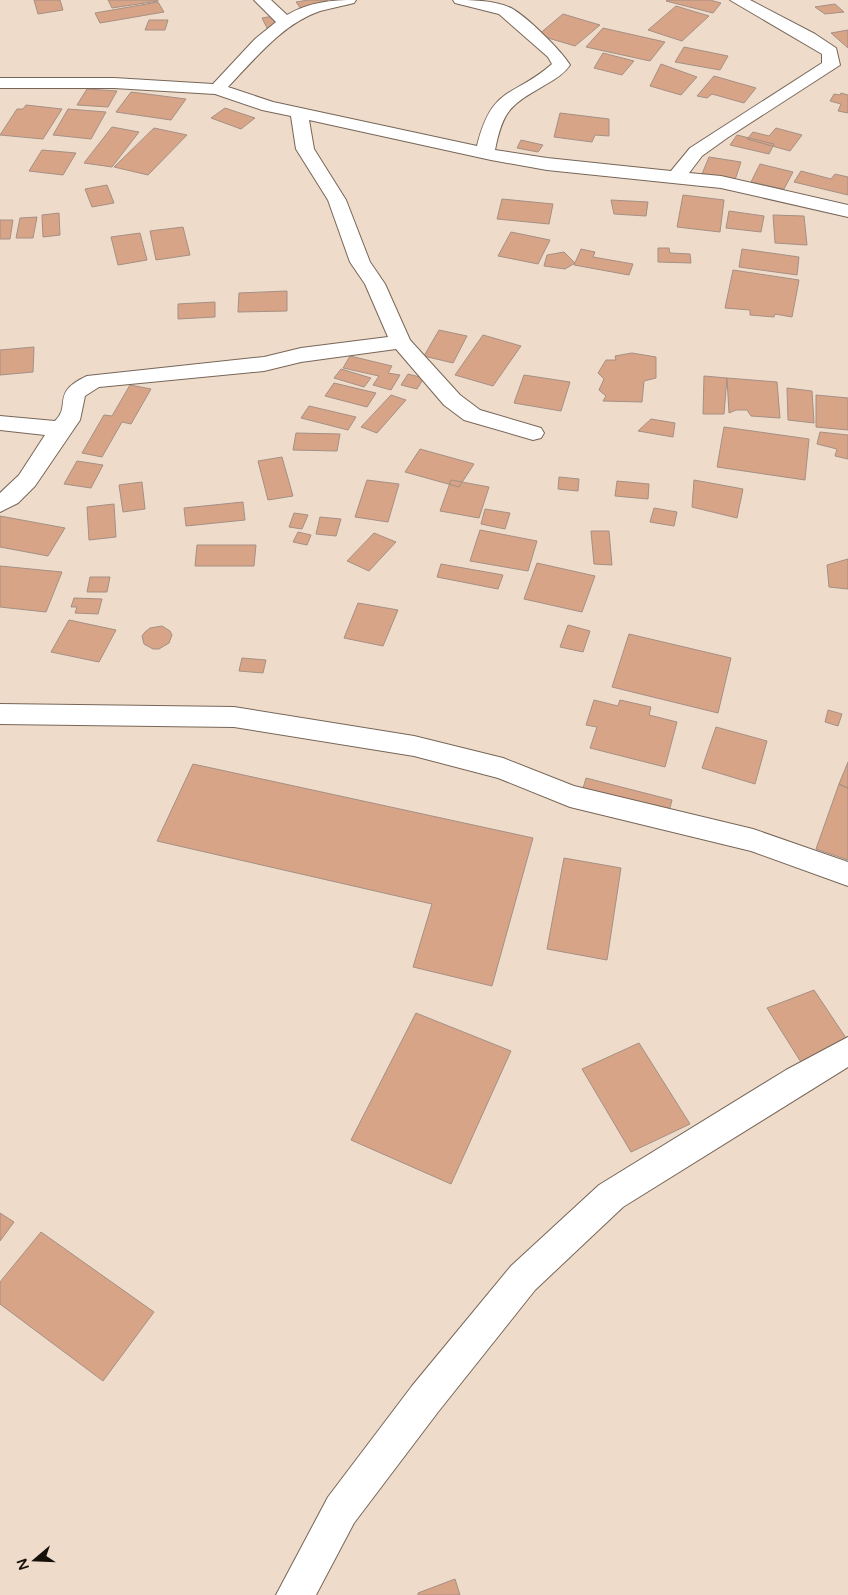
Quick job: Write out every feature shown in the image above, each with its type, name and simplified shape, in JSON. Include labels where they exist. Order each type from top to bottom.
[{"type":"street","points":[[262,0],[286,23]]},
{"type":"street","points":[[218,89],[264,39],[286,23],[313,9],[348,0]]},
{"type":"street","points":[[461,0],[505,11],[555,54],[561,65],[550,76],[513,95],[502,106],[489,129],[485,153]]},
{"type":"street","points":[[677,176],[696,152],[721,134],[831,65],[830,52],[809,38],[738,0]]},
{"type":"street","points":[[0,83],[114,83],[218,89],[268,106],[485,153],[547,164],[677,176],[766,191],[848,211]]},
{"type":"street","points":[[299,112],[305,148],[318,174],[338,200],[360,262],[375,284],[401,342],[452,400],[472,415],[533,433]]},
{"type":"street","points":[[0,504],[17,492],[42,459],[60,428],[70,420],[73,396],[79,388],[95,381],[264,364],[301,355],[401,342]]},
{"type":"street","points":[[0,423],[60,428]]},
{"type":"street","points":[[0,714],[234,717],[414,746],[503,769],[570,796],[753,840],[848,874]]},
{"type":"street","points":[[295,1595],[340,1510],[425,1399],[523,1278],[611,1196],[796,1080],[848,1051]]},
{"type":"building","points":[[34,0],[60,0],[63,10],[38,14]]},
{"type":"building","points":[[108,0],[158,0],[158,1],[112,8]]},
{"type":"building","points":[[327,0],[330,4],[301,9],[296,2]]},
{"type":"building","points":[[667,0],[710,0],[721,3],[713,13]]},
{"type":"building","points":[[158,2],[164,12],[100,23],[95,13]]},
{"type":"building","points":[[835,4],[844,12],[825,14],[815,7]]},
{"type":"building","points":[[676,6],[709,16],[682,41],[648,30]]},
{"type":"building","points":[[563,14],[600,25],[575,46],[538,35]]},
{"type":"building","points":[[274,16],[280,26],[267,28],[262,18]]},
{"type":"building","points":[[149,20],[168,20],[165,30],[145,30]]},
{"type":"building","points":[[603,28],[665,42],[650,61],[586,47]]},
{"type":"building","points":[[848,30],[848,48],[831,33]]},
{"type":"building","points":[[684,47],[728,56],[720,70],[675,62]]},
{"type":"building","points":[[603,53],[634,61],[622,75],[594,68]]},
{"type":"building","points":[[661,64],[697,77],[681,95],[650,86]]},
{"type":"building","points":[[714,76],[756,88],[744,103],[712,94],[707,98],[697,96]]},
{"type":"building","points":[[87,89],[117,91],[108,107],[77,105]]},
{"type":"building","points":[[131,92],[186,99],[171,120],[116,112]]},
{"type":"building","points":[[841,93],[848,95],[848,113],[838,111],[841,104],[830,101],[834,94],[840,95]]},
{"type":"building","points":[[26,105],[62,109],[43,139],[0,135],[17,109],[23,109]]},
{"type":"building","points":[[225,108],[255,118],[241,129],[211,118]]},
{"type":"building","points":[[68,109],[106,112],[91,139],[53,135]]},
{"type":"building","points":[[560,113],[609,119],[609,136],[595,135],[592,142],[554,137]]},
{"type":"building","points":[[112,127],[139,132],[112,167],[84,163]]},
{"type":"building","points":[[154,128],[187,135],[148,175],[114,167]]},
{"type":"building","points":[[776,128],[802,135],[790,151],[747,139],[753,132],[769,136]]},
{"type":"building","points":[[737,135],[774,144],[769,154],[730,145]]},
{"type":"building","points":[[521,140],[543,145],[538,152],[517,148]]},
{"type":"building","points":[[42,150],[76,153],[63,175],[29,171]]},
{"type":"building","points":[[709,157],[741,162],[735,180],[702,174]]},
{"type":"building","points":[[760,164],[793,172],[784,189],[751,182]]},
{"type":"building","points":[[801,171],[831,179],[835,174],[848,177],[848,195],[794,182]]},
{"type":"building","points":[[107,185],[114,203],[92,207],[85,189]]},
{"type":"building","points":[[683,195],[724,200],[720,232],[677,227]]},
{"type":"building","points":[[502,199],[553,204],[549,224],[497,219]]},
{"type":"building","points":[[611,200],[648,202],[646,216],[614,214]]},
{"type":"building","points":[[729,211],[764,216],[761,232],[726,228]]},
{"type":"building","points":[[59,213],[60,235],[43,237],[42,215]]},
{"type":"building","points":[[773,215],[804,216],[807,245],[775,243]]},
{"type":"building","points":[[37,217],[33,238],[16,238],[20,218]]},
{"type":"building","points":[[0,220],[13,220],[10,239],[0,239]]},
{"type":"building","points":[[183,227],[190,255],[156,260],[150,231]]},
{"type":"building","points":[[511,232],[550,240],[538,264],[498,256]]},
{"type":"building","points":[[140,233],[147,260],[118,265],[111,237]]},
{"type":"building","points":[[658,248],[669,248],[670,253],[690,254],[691,263],[658,262]]},
{"type":"building","points":[[581,249],[595,252],[593,257],[633,264],[629,275],[574,265]]},
{"type":"building","points":[[742,249],[799,257],[797,275],[739,267]]},
{"type":"building","points":[[564,252],[575,263],[565,269],[544,266],[547,255]]},
{"type":"building","points":[[733,270],[799,280],[792,317],[775,314],[774,317],[750,315],[750,310],[725,308]]},
{"type":"building","points":[[287,291],[287,311],[238,312],[239,293]]},
{"type":"building","points":[[215,302],[215,317],[178,319],[178,304]]},
{"type":"building","points":[[439,330],[467,336],[453,363],[424,356]]},
{"type":"building","points":[[483,335],[521,346],[493,386],[455,375]]},
{"type":"building","points":[[34,347],[33,372],[0,375],[0,350]]},
{"type":"building","points":[[632,353],[656,357],[656,378],[644,381],[642,402],[603,401],[606,396],[599,390],[604,379],[598,373],[606,360],[616,360],[615,356]]},
{"type":"building","points":[[350,356],[392,366],[388,373],[400,375],[391,390],[373,385],[379,376],[343,368]]},
{"type":"building","points":[[341,369],[371,378],[364,387],[334,378]]},
{"type":"building","points":[[408,374],[424,378],[417,389],[401,385]]},
{"type":"building","points":[[524,375],[570,382],[561,411],[514,403]]},
{"type":"building","points":[[704,376],[727,378],[724,414],[703,414]]},
{"type":"building","points":[[727,378],[777,382],[780,418],[751,416],[747,410],[736,410],[729,413]]},
{"type":"building","points":[[334,383],[376,393],[367,407],[325,396]]},
{"type":"building","points":[[130,385],[151,389],[131,424],[122,422],[102,457],[82,453],[104,415],[112,416]]},
{"type":"building","points":[[787,388],[812,391],[814,423],[788,420]]},
{"type":"building","points":[[391,395],[406,400],[377,433],[361,427]]},
{"type":"building","points":[[816,395],[848,398],[848,430],[816,427]]},
{"type":"building","points":[[309,406],[356,417],[348,430],[301,418]]},
{"type":"building","points":[[651,419],[675,423],[673,437],[638,431]]},
{"type":"building","points":[[724,427],[809,439],[805,480],[717,467]]},
{"type":"building","points":[[820,432],[848,435],[848,459],[835,456],[837,449],[817,444]]},
{"type":"building","points":[[296,433],[340,434],[337,451],[293,450]]},
{"type":"building","points":[[420,449],[474,464],[459,487],[405,472]]},
{"type":"building","points":[[282,457],[293,496],[268,500],[258,461]]},
{"type":"building","points":[[77,461],[103,465],[91,488],[64,484]]},
{"type":"building","points":[[559,477],[579,479],[578,491],[558,489]]},
{"type":"building","points":[[367,480],[399,484],[388,522],[355,517]]},
{"type":"building","points":[[451,480],[489,487],[479,518],[440,511]]},
{"type":"building","points":[[694,480],[743,489],[737,518],[692,507]]},
{"type":"building","points":[[617,481],[649,484],[648,499],[615,496]]},
{"type":"building","points":[[142,482],[145,509],[123,512],[119,485]]},
{"type":"building","points":[[243,502],[245,520],[186,526],[184,508]]},
{"type":"building","points":[[114,504],[116,537],[89,540],[87,507]]},
{"type":"building","points":[[654,508],[677,512],[674,526],[650,522]]},
{"type":"building","points":[[485,509],[510,513],[505,529],[481,524]]},
{"type":"building","points":[[294,513],[308,515],[302,529],[289,527]]},
{"type":"building","points":[[0,516],[65,528],[48,556],[0,547]]},
{"type":"building","points":[[320,517],[341,519],[336,536],[316,534]]},
{"type":"building","points":[[480,530],[537,541],[528,571],[470,561]]},
{"type":"building","points":[[591,531],[609,531],[612,565],[594,564]]},
{"type":"building","points":[[298,532],[311,535],[307,545],[293,542]]},
{"type":"building","points":[[374,533],[396,542],[369,571],[347,561]]},
{"type":"building","points":[[197,545],[256,545],[254,566],[195,566]]},
{"type":"building","points":[[848,559],[848,589],[829,587],[827,565]]},
{"type":"building","points":[[537,563],[595,576],[582,612],[524,599]]},
{"type":"building","points":[[441,564],[503,575],[498,589],[437,577]]},
{"type":"building","points":[[0,566],[62,572],[46,612],[0,607]]},
{"type":"building","points":[[90,577],[110,577],[107,592],[87,592]]},
{"type":"building","points":[[74,598],[102,599],[98,614],[75,613],[77,607],[71,607]]},
{"type":"building","points":[[358,603],[398,610],[383,646],[344,638]]},
{"type":"building","points":[[69,620],[116,630],[99,662],[51,652]]},
{"type":"building","points":[[568,625],[590,631],[583,652],[560,647]]},
{"type":"building","points":[[162,626],[170,631],[172,635],[169,643],[159,649],[153,649],[144,644],[142,636],[145,632],[150,628]]},
{"type":"building","points":[[629,634],[731,658],[718,713],[612,687]]},
{"type":"building","points":[[242,658],[266,660],[263,673],[239,671]]},
{"type":"building","points":[[594,700],[618,706],[620,700],[651,707],[649,715],[677,722],[665,767],[590,748],[597,727],[586,725]]},
{"type":"building","points":[[828,710],[842,714],[838,726],[825,722]]},
{"type":"building","points":[[716,727],[767,741],[755,784],[702,768]]},
{"type":"building","points":[[848,762],[848,788],[839,784]]},
{"type":"building","points":[[193,764],[533,838],[492,986],[413,967],[432,904],[157,841]]},
{"type":"building","points":[[586,778],[672,800],[665,827],[578,805]]},
{"type":"building","points":[[839,784],[848,788],[848,860],[816,849]]},
{"type":"building","points":[[564,858],[621,868],[607,960],[547,949]]},
{"type":"building","points":[[814,990],[848,1041],[848,1049],[804,1067],[767,1008]]},
{"type":"building","points":[[416,1013],[511,1051],[451,1184],[351,1140]]},
{"type":"building","points":[[639,1043],[690,1124],[631,1152],[582,1069]]},
{"type":"building","points":[[0,1213],[14,1222],[0,1241]]},
{"type":"building","points":[[41,1232],[154,1312],[103,1381],[0,1304],[0,1282]]},
{"type":"building","points":[[455,1579],[460,1595],[418,1595],[418,1593]]}]
